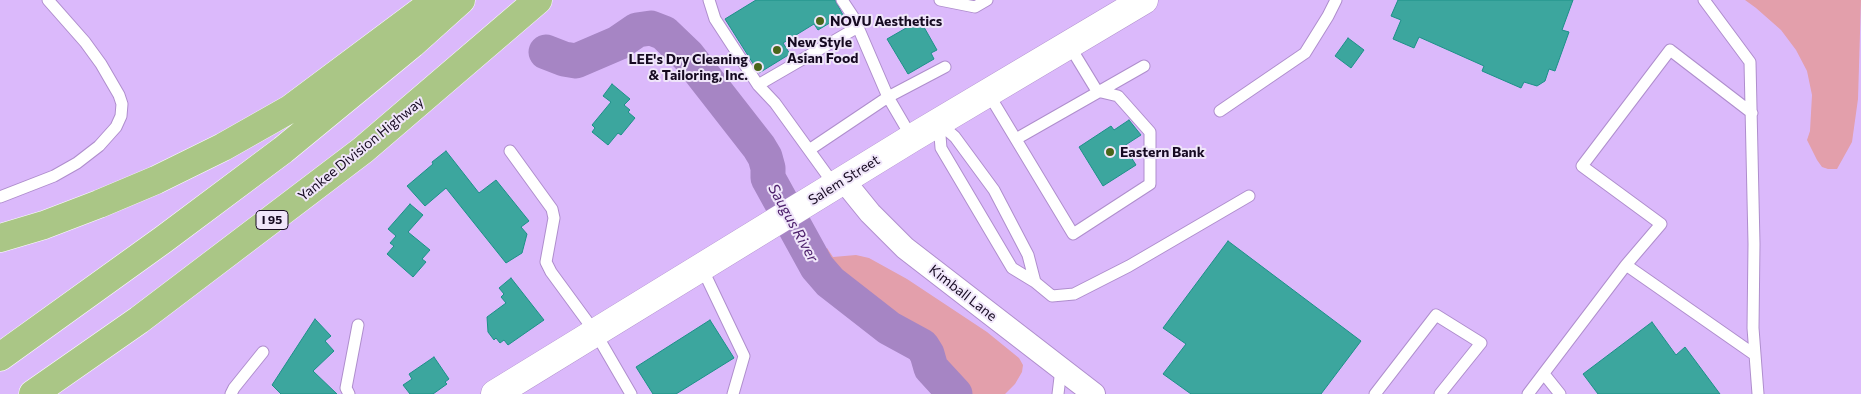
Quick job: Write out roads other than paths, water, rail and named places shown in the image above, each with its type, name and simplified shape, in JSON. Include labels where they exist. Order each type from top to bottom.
[{"type":"highway","points":[[0,238],[44,225],[100,204],[156,180],[223,147],[290,109],[436,0]]},
{"type":"highway","points":[[0,356],[156,245],[283,150],[398,56],[461,0]]},
{"type":"highway","name":"Yankee Division Highway","points":[[32,394],[139,320],[363,150],[538,0]]},
{"type":"highway","points":[[46,394],[139,320]]},
{"type":"main road","name":"Salem Street","points":[[496,394],[912,138],[1069,44],[1114,13],[1143,0]]},
{"type":"street","name":"Kimball Lane","points":[[840,184],[905,248],[1094,394]]},
{"type":"lane","points":[[0,196],[54,176],[77,163],[99,146],[116,127],[121,116],[122,104],[119,95],[101,64],[85,42],[48,0]]},
{"type":"lane","points":[[709,0],[714,18],[758,85],[775,103],[809,150],[840,184]]},
{"type":"lane","points":[[842,0],[854,18],[888,97],[912,138]]},
{"type":"lane","points":[[940,0],[975,7],[987,0]]},
{"type":"lane","points":[[1220,111],[1305,53],[1336,0]]},
{"type":"lane","points":[[1704,0],[1750,62],[1754,237],[1753,328],[1758,394]]},
{"type":"lane","points":[[758,85],[858,27]]},
{"type":"lane","points":[[988,93],[1073,234],[1150,184],[1150,132],[1118,96],[1097,92],[1069,44]]},
{"type":"lane","points":[[1528,394],[1626,265],[1661,224],[1582,166],[1670,50],[1752,113]]},
{"type":"lane","points":[[1016,140],[1144,66]]},
{"type":"lane","points":[[809,150],[888,97],[945,67]]},
{"type":"lane","points":[[939,122],[941,148],[1012,268],[1035,282],[1052,296],[1074,294],[1129,266],[1249,196]]},
{"type":"lane","points":[[939,122],[956,136],[994,190],[1028,255],[1035,282]]},
{"type":"lane","points":[[510,151],[552,209],[554,218],[546,262],[551,272],[595,332],[631,394]]},
{"type":"lane","points":[[1626,265],[1755,355]]},
{"type":"lane","points":[[702,268],[744,356],[732,394]]},
{"type":"lane","points":[[1375,394],[1436,315],[1481,343],[1440,394]]},
{"type":"lane","points":[[349,394],[346,388],[358,326]]},
{"type":"lane","points":[[231,394],[263,352]]},
{"type":"lane","points":[[1058,394],[1061,369]]},
{"type":"lane","points":[[1544,374],[1560,394]]},
{"type":"waterway","name":"Saugus River","points":[[546,52],[564,59],[576,61],[618,43],[637,30],[651,28],[664,33],[688,56],[759,147],[765,157],[768,178],[817,267],[830,282],[889,328],[922,346],[927,354],[931,368],[955,394]]},
{"type":"place","name":"NOVU Aesthetics","points":[[820,21]]},
{"type":"place","name":"New Style Asian Food","points":[[777,50]]},
{"type":"place","name":"LEE's Dry Cleaning & Tailoring, Inc.","points":[[758,67]]},
{"type":"place","name":"Eastern Bank","points":[[1110,152]]}]
